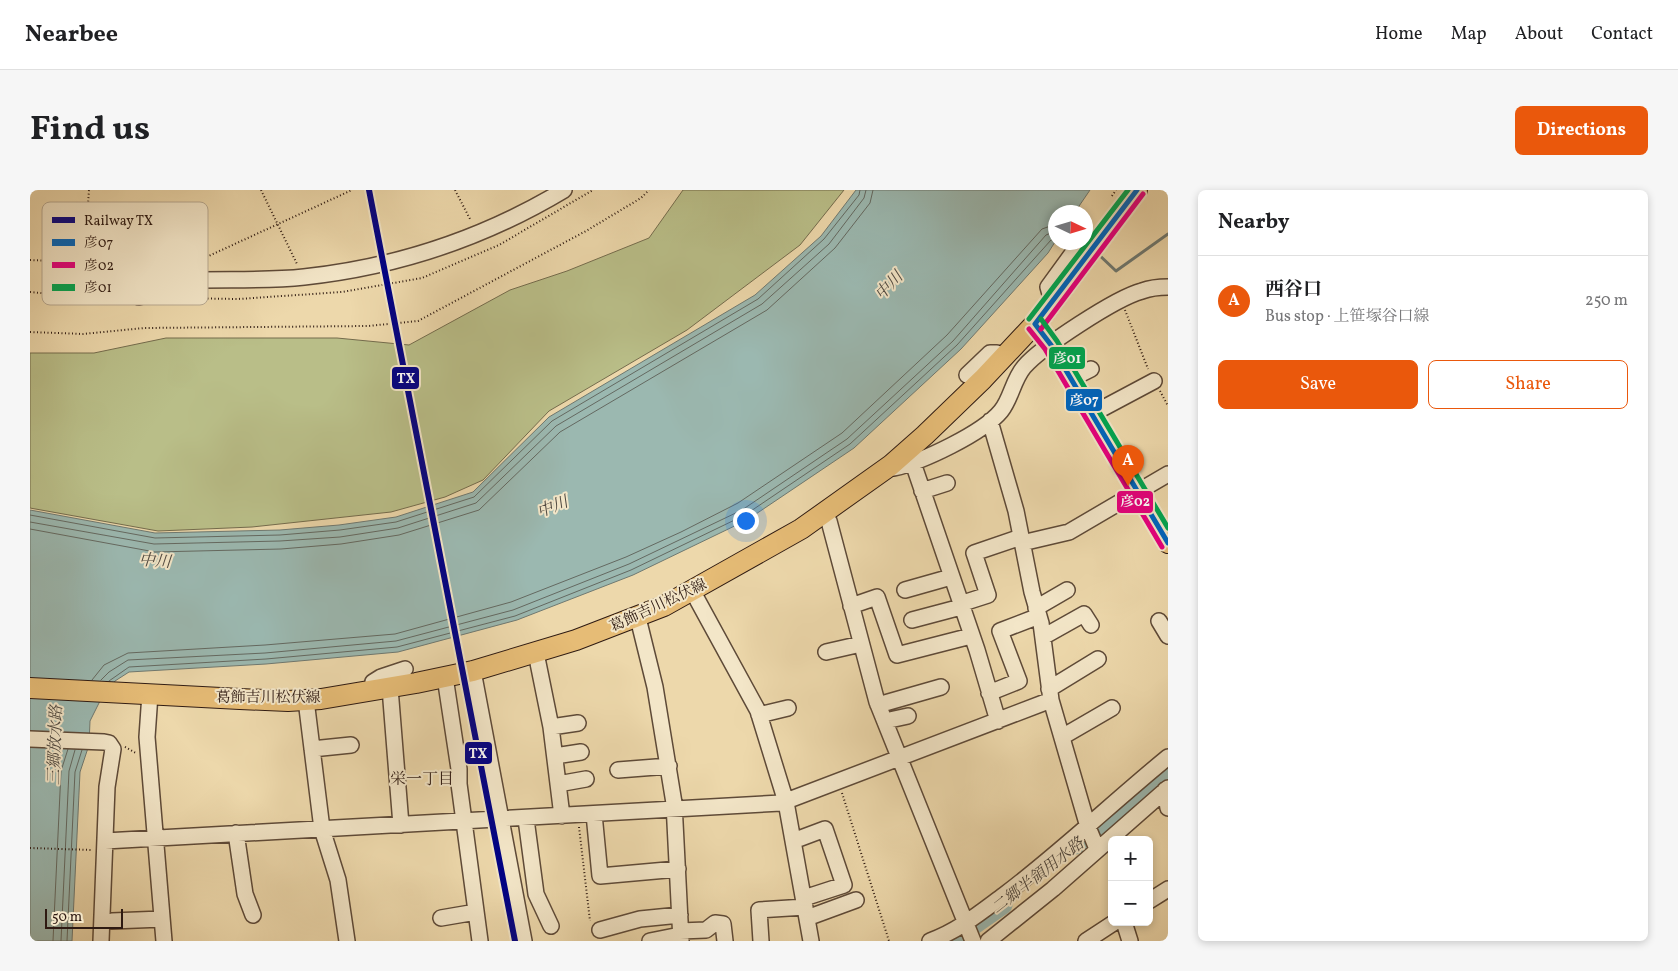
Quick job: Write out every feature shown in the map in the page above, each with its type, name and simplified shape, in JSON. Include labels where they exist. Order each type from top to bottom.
[{"type":"main road","name":"葛飾吉川松伏線","points":[[30,688],[306,700],[382,689],[473,671],[536,653],[638,618],[693,592],[801,529],[891,465],[954,409],[1035,324],[1056,299],[1137,190]]},
{"type":"main road","points":[[1035,324],[1071,379],[1168,543]]},
{"type":"street","points":[[208,280],[303,277],[406,259],[513,219],[564,190]]},
{"type":"street","points":[[1056,299],[1050,294],[1048,287],[1072,254]]},
{"type":"street","points":[[891,465],[894,468],[913,463],[971,434],[990,421],[1005,406],[1024,367],[1050,345],[1121,299],[1142,291],[1168,286]]},
{"type":"street","points":[[967,375],[990,353],[997,353],[1003,358]]},
{"type":"street","points":[[1071,379],[1091,369]]},
{"type":"street","points":[[1092,414],[1154,381]]},
{"type":"street","points":[[990,421],[1005,468],[1044,637],[1050,694],[1088,827],[1097,849]]},
{"type":"street","points":[[913,463],[998,721]]},
{"type":"street","points":[[912,620],[988,595],[974,553],[1022,540],[1069,532],[1168,474]]},
{"type":"street","points":[[922,491],[947,483]]},
{"type":"street","points":[[824,514],[829,522],[878,705],[973,941]]},
{"type":"street","points":[[905,590],[951,576]]},
{"type":"street","points":[[989,693],[1019,681],[1000,631],[1038,612],[1067,590]]},
{"type":"street","points":[[693,592],[759,715],[786,802],[811,941]]},
{"type":"street","points":[[851,606],[877,597],[897,655],[971,636]]},
{"type":"street","points":[[1044,637],[1084,614],[1091,624]]},
{"type":"street","points":[[638,618],[655,687],[675,810],[681,936]]},
{"type":"street","points":[[1159,621],[1168,636]]},
{"type":"street","points":[[826,652],[861,644]]},
{"type":"street","points":[[536,653],[551,727],[562,816]]},
{"type":"street","points":[[99,846],[155,838],[526,819],[786,802],[998,721],[1050,694],[1098,659]]},
{"type":"street","points":[[401,825],[382,689],[373,682],[405,669]]},
{"type":"street","points":[[473,671],[524,941]]},
{"type":"street","points":[[445,677],[459,768],[459,784],[480,941]]},
{"type":"street","points":[[878,705],[941,687]]},
{"type":"street","points":[[150,694],[147,727],[164,941]]},
{"type":"street","points":[[306,700],[322,829],[338,880],[347,941]]},
{"type":"street","points":[[759,715],[788,708]]},
{"type":"street","points":[[1062,737],[1112,708]]},
{"type":"street","points":[[885,721],[908,716]]},
{"type":"street","points":[[551,727],[578,723]]},
{"type":"street","points":[[30,739],[109,743],[113,749],[99,846],[101,941]]},
{"type":"street","points":[[312,749],[351,744]]},
{"type":"street","points":[[555,756],[581,752]]},
{"type":"street","points":[[930,941],[965,924],[1028,876],[1088,827],[1168,757]]},
{"type":"street","points":[[618,770],[669,766]]},
{"type":"street","points":[[558,784],[586,779]]},
{"type":"street","points":[[1167,789],[1168,808]]},
{"type":"street","points":[[988,941],[1054,889],[1167,789]]},
{"type":"street","points":[[594,814],[600,876],[678,869]]},
{"type":"street","points":[[526,819],[536,894],[551,926]]},
{"type":"street","points":[[793,841],[825,829],[844,885],[805,908]]},
{"type":"street","points":[[236,833],[245,894],[253,914]]},
{"type":"street","points":[[1153,898],[1168,889]]},
{"type":"street","points":[[761,941],[759,910],[805,908],[856,900]]},
{"type":"street","points":[[441,918],[476,912]]},
{"type":"street","points":[[595,927],[640,919],[680,915]]},
{"type":"street","points":[[112,922],[162,919]]},
{"type":"street","points":[[650,941],[706,930],[715,923],[723,924],[725,941]]},
{"type":"street","points":[[1086,941],[1109,926]]},
{"type":"street","points":[[1125,926],[1130,941]]},
{"type":"path","points":[[261,190],[303,277]]},
{"type":"path","points":[[208,257],[278,226],[352,190]]},
{"type":"path","points":[[455,190],[477,234]]},
{"type":"path","points":[[30,332],[83,334],[144,328],[368,326],[418,321],[586,231],[641,198],[649,190]]},
{"type":"path","points":[[1121,299],[1154,381],[1168,406]]},
{"type":"path","points":[[119,748],[124,747],[149,761]]},
{"type":"path","points":[[838,781],[890,941]]},
{"type":"path","points":[[578,816],[595,927]]},
{"type":"path","points":[[30,848],[87,850],[99,846]]},
{"type":"green space","points":[[683,190],[844,190],[800,245],[687,330],[549,411],[483,480],[445,497],[391,512],[252,527],[158,531],[30,508],[30,353],[94,353],[166,338],[337,338],[409,345],[510,290],[567,271],[649,238]]},
{"type":"water","points":[[856,190],[1090,190],[1080,205],[1048,205],[1048,250],[1050,250],[961,349],[854,448],[747,520],[633,575],[517,620],[398,652],[266,664],[129,672],[115,681],[100,701],[90,721],[89,745],[80,772],[72,941],[30,941],[30,510],[155,533],[280,530],[339,525],[396,517],[473,492],[549,417],[755,295],[821,236]]},
{"type":"waterway","points":[[1097,253],[1116,271],[1168,234]]},
{"type":"waterway","name":"二郷半領用水路","points":[[1076,845],[1168,769]]},
{"type":"waterway","name":"二郷半領用水路","points":[[951,941],[1003,905]]},
{"type":"rail line","name":"TX","points":[[369,190],[515,941]]},
{"type":"transit line","name":"彦01","points":[[1029,319],[1128,190]]},
{"type":"transit line","name":"彦07","points":[[1035,324],[1137,190]]},
{"type":"transit line","name":"彦02","points":[[1041,329],[1143,194]]},
{"type":"transit line","name":"彦01","points":[[1041,319],[1057,341],[1168,528]]},
{"type":"transit line","name":"彦07","points":[[1035,324],[1051,345],[1168,543]]},
{"type":"transit line","name":"彦02","points":[[1029,329],[1045,349],[1162,547]]},
{"type":"place","name":"西谷口","points":[[1128,486]]},
{"type":"district","name":"栄一丁目","points":[[422,778]]},
{"type":"water label","name":"中川","points":[[888,285]]},
{"type":"water label","name":"中川","points":[[552,506]]},
{"type":"water label","name":"中川","points":[[155,560]]},
{"type":"water label","name":"三郷放水路","points":[[54,745]]}]
